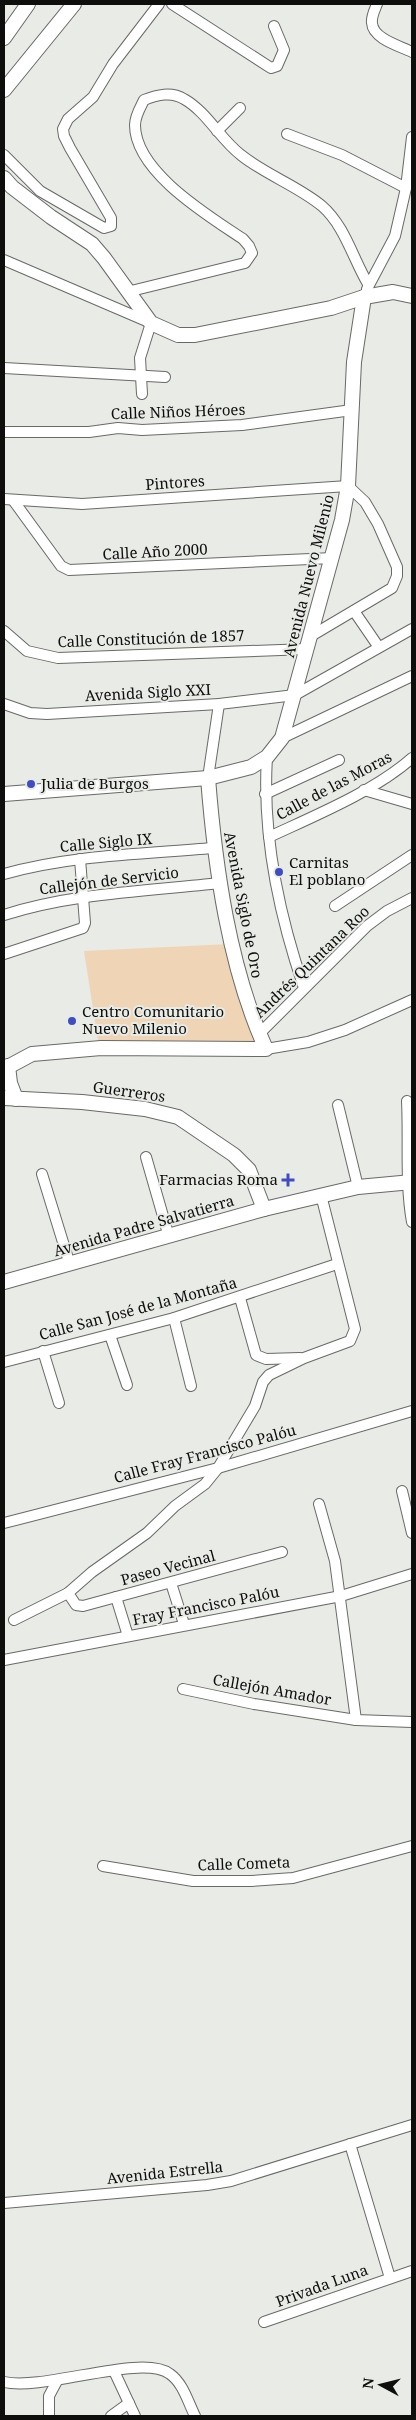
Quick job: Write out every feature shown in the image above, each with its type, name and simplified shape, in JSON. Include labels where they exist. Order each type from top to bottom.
[{"type":"street","points":[[4,38],[28,4]]},
{"type":"street","points":[[4,90],[74,4]]},
{"type":"street","points":[[4,155],[40,191],[104,228],[111,226],[111,218],[64,136],[63,128],[68,119],[93,97],[113,64],[158,4]]},
{"type":"street","points":[[172,4],[270,68],[277,66],[284,50],[274,26]]},
{"type":"street","points":[[378,4],[372,23],[381,37],[412,52]]},
{"type":"street","points":[[127,292],[245,263],[252,253],[250,246],[243,239],[186,199],[166,182],[152,166],[142,149],[135,125],[137,114],[144,100],[158,94],[170,94],[183,98],[196,107],[240,155],[322,206],[347,239],[366,290]]},
{"type":"street","points":[[217,131],[240,108]]},
{"type":"street","points":[[287,134],[342,155],[406,188]]},
{"type":"street","name":"Avenida Nuevo Milenio","points":[[268,758],[282,738],[333,558],[348,486],[354,362],[366,290],[395,236],[406,188],[412,137]]},
{"type":"street","points":[[4,178],[12,187],[51,218],[92,244],[151,323]]},
{"type":"street","points":[[4,260],[151,323],[166,332],[178,335],[195,335],[331,308],[366,290],[393,292],[412,296]]},
{"type":"street","points":[[142,394],[139,374],[140,358],[151,323]]},
{"type":"street","points":[[4,368],[165,376]]},
{"type":"street","name":"Calle Niños Héroes","points":[[4,432],[89,432],[118,428],[142,430],[242,425],[352,410]]},
{"type":"street","points":[[309,642],[392,588],[397,576],[397,567],[378,524],[364,502],[348,486]]},
{"type":"street","name":"Pintores","points":[[9,500],[82,504],[348,486]]},
{"type":"street","name":"Calle Año 2000","points":[[9,500],[61,566],[69,570],[333,558]]},
{"type":"street","points":[[354,611],[378,646]]},
{"type":"street","points":[[295,695],[378,646],[412,629]]},
{"type":"street","name":"Calle Constitución de 1857","points":[[4,631],[27,651],[58,658],[309,642]]},
{"type":"street","points":[[282,738],[412,676]]},
{"type":"street","name":"Avenida Siglo XXI","points":[[4,704],[30,713],[47,714],[219,704],[295,695]]},
{"type":"street","name":"Avenida Siglo de Oro","points":[[219,704],[208,778],[213,848],[244,998],[266,1049]]},
{"type":"street","points":[[4,794],[208,778],[251,766],[268,758],[265,794],[269,837],[278,895],[304,988]]},
{"type":"street","name":"Calle de las Moras","points":[[269,837],[364,790],[399,770],[412,758]]},
{"type":"street","points":[[265,794],[339,760]]},
{"type":"street","points":[[364,790],[412,804]]},
{"type":"street","name":"Calle Siglo IX","points":[[4,874],[33,866],[80,859],[213,848]]},
{"type":"street","points":[[335,906],[412,855]]},
{"type":"street","points":[[4,954],[83,928],[85,924],[80,859]]},
{"type":"street","name":"Callejón de Servicio","points":[[4,915],[36,906],[83,898],[220,883]]},
{"type":"street","name":"Andrés Quintana Roo","points":[[259,1034],[367,926],[412,898]]},
{"type":"street","points":[[10,1098],[10,1083],[6,1068],[32,1054],[101,1048],[266,1049],[308,1042],[336,1033],[412,1000]]},
{"type":"street","name":"Guerreros","points":[[10,1098],[82,1102],[145,1109],[178,1117],[234,1155],[249,1170],[264,1209]]},
{"type":"street","points":[[406,1101],[411,1182],[409,1204],[412,1222]]},
{"type":"street","points":[[338,1105],[358,1187]]},
{"type":"street","points":[[146,1157],[169,1237]]},
{"type":"street","points":[[42,1174],[70,1265]]},
{"type":"street","name":"Avenida Padre Salvatierra","points":[[4,1282],[264,1209],[358,1187],[411,1182]]},
{"type":"street","points":[[240,1298],[256,1355],[266,1359],[304,1358],[344,1344],[354,1336],[355,1329],[321,1195]]},
{"type":"street","name":"Calle San José de la Montaña","points":[[4,1362],[174,1318],[240,1298],[337,1264]]},
{"type":"street","points":[[174,1318],[192,1386]]},
{"type":"street","points":[[110,1335],[127,1385]]},
{"type":"street","points":[[43,1351],[59,1403]]},
{"type":"street","name":"Paseo Vecinal","points":[[14,1620],[68,1593],[92,1572],[148,1533],[175,1506],[205,1484],[218,1468],[255,1406],[263,1382],[269,1375],[304,1358]]},
{"type":"street","name":"Calle Fray Francisco Palóu","points":[[4,1523],[218,1468],[412,1411]]},
{"type":"street","points":[[402,1491],[412,1533]]},
{"type":"street","points":[[319,1504],[335,1561],[341,1596],[356,1720]]},
{"type":"street","name":"Paseo Vecinal","points":[[68,1593],[76,1605],[83,1606],[282,1552]]},
{"type":"street","name":"Fray Francisco Palóu","points":[[4,1660],[184,1624],[341,1596],[412,1574]]},
{"type":"street","points":[[171,1583],[184,1624]]},
{"type":"street","points":[[116,1597],[128,1636]]},
{"type":"street","name":"Callejón Amador","points":[[183,1689],[254,1704],[356,1720],[412,1722]]},
{"type":"street","name":"Calle Cometa","points":[[103,1866],[192,1881],[277,1880],[294,1878],[412,1846]]},
{"type":"street","name":"Avenida Estrella","points":[[4,2203],[208,2185],[231,2180],[412,2125]]},
{"type":"street","name":"Privada Luna","points":[[350,2144],[390,2278]]},
{"type":"street","name":"Privada Luna","points":[[264,2322],[412,2271]]},
{"type":"street","points":[[4,2382],[28,2385],[114,2371],[147,2368],[169,2372],[177,2380],[195,2416]]},
{"type":"street","points":[[114,2371],[135,2416]]},
{"type":"street","points":[[49,2416],[50,2396],[57,2380]]},
{"type":"street","points":[[111,2416],[129,2403]]},
{"type":"shaded area","points":[[230,944],[265,1042],[98,1041],[84,951]]},
{"type":"place","name":"Julia de Burgos","points":[[31,784]]},
{"type":"place","name":"Carnitas El poblano","points":[[279,872]]},
{"type":"place","name":"Centro Comunitario Nuevo Milenio","points":[[72,1021]]},
{"type":"place","name":"Farmacias Roma","points":[[288,1180]]}]
